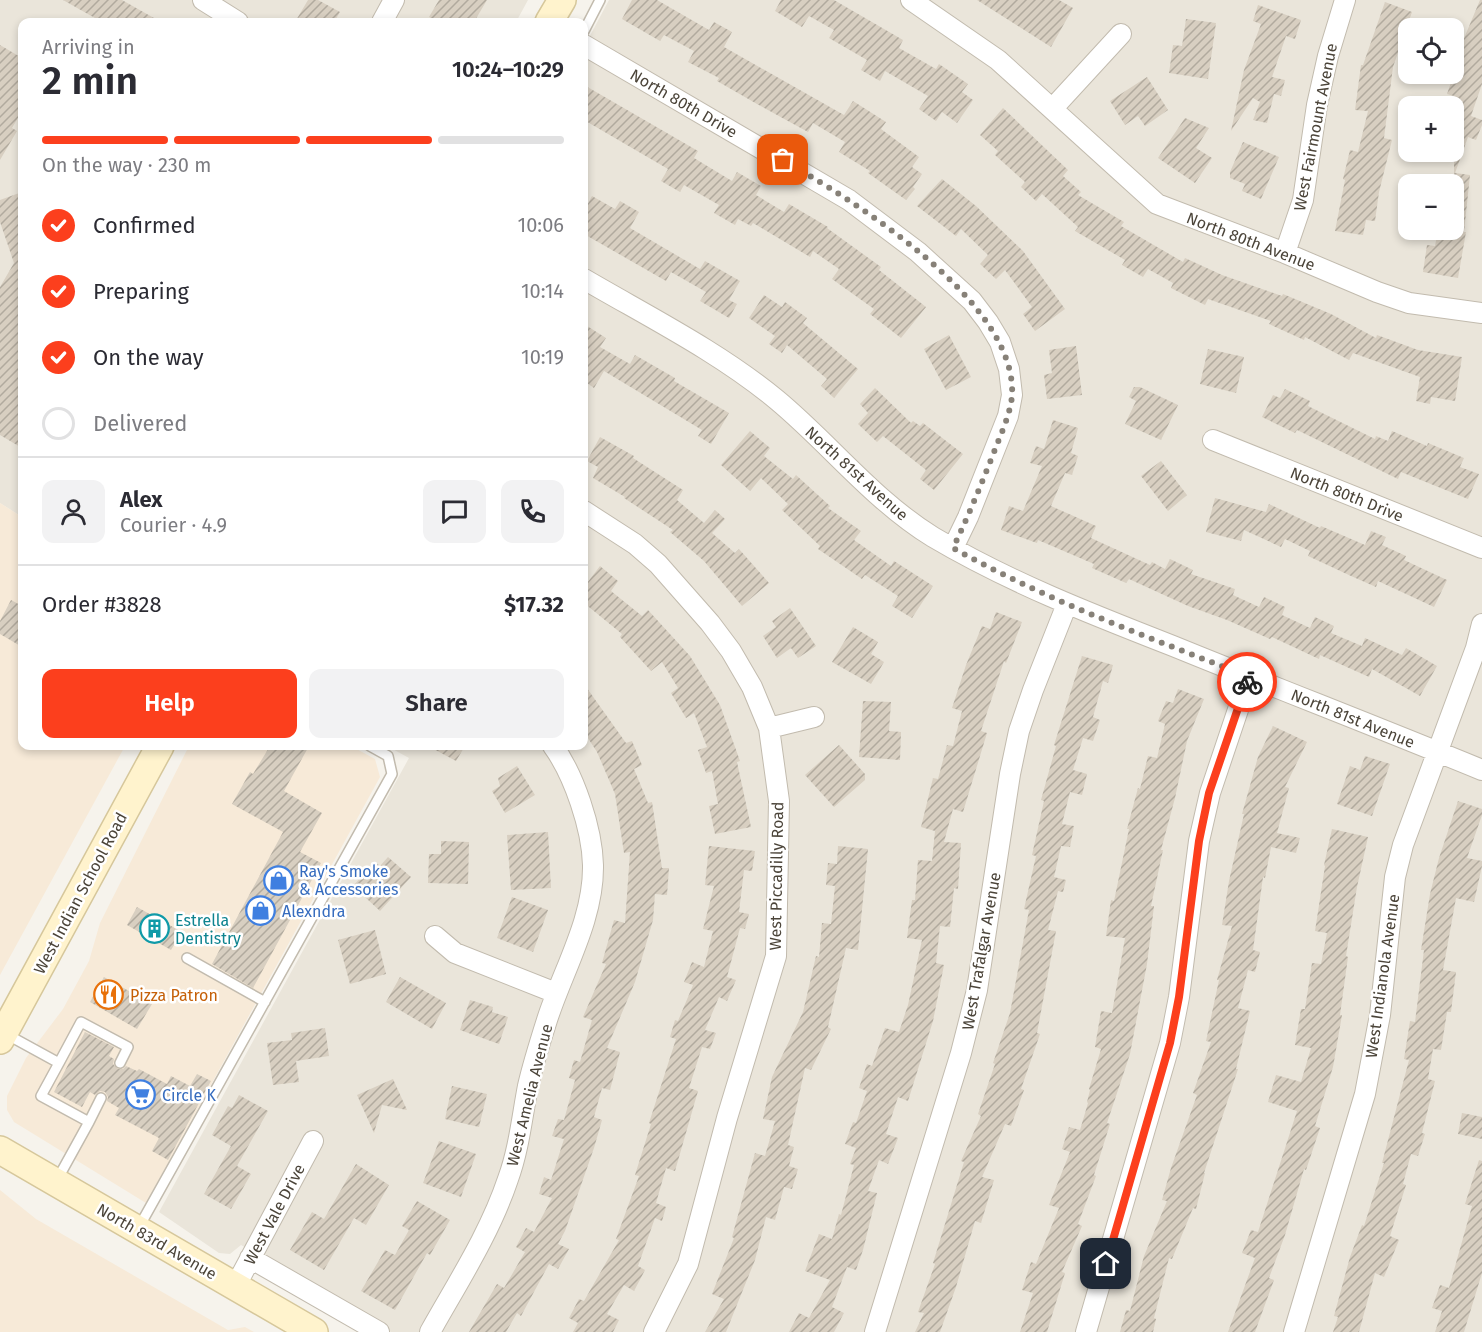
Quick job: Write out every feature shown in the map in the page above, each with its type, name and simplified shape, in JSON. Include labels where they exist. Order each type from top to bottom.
[{"type":"main road","points":[[551,18],[562,0]]},
{"type":"main road","name":"West Indian School Road","points":[[2,1036],[158,750]]},
{"type":"main road","name":"North 83rd Avenue","points":[[0,1150],[314,1332]]},
{"type":"street","points":[[203,0],[232,18]]},
{"type":"street","points":[[384,18],[394,0]]},
{"type":"street","name":"North 80th Avenue","points":[[911,0],[998,60],[1157,204],[1409,303],[1482,313]]},
{"type":"street","name":"West Fairmount Avenue","points":[[1285,253],[1303,200],[1317,105],[1328,56],[1345,0]]},
{"type":"street","points":[[1053,108],[1121,34]]},
{"type":"street","name":"North 80th Drive","points":[[588,47],[849,200],[918,252],[972,301],[988,322],[1000,342],[1009,369],[1012,395],[1008,416],[968,517],[953,548]]},
{"type":"street","name":"North 81st Avenue","points":[[588,281],[754,381],[780,402],[878,496],[906,519],[995,571],[1066,604],[1482,770]]},
{"type":"street","name":"North 80th Drive","points":[[1213,440],[1482,548]]},
{"type":"street","name":"West Piccadilly Road","points":[[588,514],[636,544],[703,614],[731,651],[752,687],[768,728],[779,801],[776,956],[727,1118],[688,1264],[654,1332]]},
{"type":"street","name":"West Trafalgar Avenue","points":[[874,1332],[961,1053],[977,990],[1010,774],[1019,731],[1066,604]]},
{"type":"street","name":"West Indianola Avenue","points":[[1294,1332],[1365,1094],[1380,1015],[1395,877],[1403,845],[1476,648],[1482,624]]},
{"type":"street","points":[[1086,1332],[1170,1043],[1179,997],[1199,841],[1209,793],[1249,677]]},
{"type":"street","points":[[768,728],[814,717]]},
{"type":"street","name":"West Amelia Avenue","points":[[430,1332],[489,1227],[509,1177],[535,1058],[556,993],[581,930],[589,895],[593,865],[580,801],[556,750]]},
{"type":"street","points":[[435,936],[455,954],[556,993]]},
{"type":"street","name":"West Vale Drive","points":[[235,1287],[313,1141]]},
{"type":"street","points":[[250,1258],[379,1332]]},
{"type":"lane","points":[[588,23],[600,0]]},
{"type":"lane","points":[[138,1230],[392,774],[388,756],[377,750]]},
{"type":"lane","points":[[187,958],[265,1002]]},
{"type":"lane","points":[[89,1122],[41,1096],[72,1048],[81,1022],[128,1047],[120,1062]]},
{"type":"lane","points":[[2,1036],[59,1068]]},
{"type":"lane","points":[[56,1182],[101,1098]]},
{"type":"shaded area","points":[[0,0],[528,0],[518,18],[18,18],[18,514],[0,503]]},
{"type":"shaded area","points":[[609,0],[1482,0],[1482,1332],[391,1332],[241,1245],[230,1254],[219,1253],[159,1212],[409,758],[394,750],[588,750],[588,39]]},
{"type":"shaded area","points":[[0,503],[18,514],[18,750],[123,750],[0,975]]},
{"type":"shaded area","points":[[187,750],[358,750],[375,759],[380,777],[146,1203],[14,1122],[7,1110],[7,1096],[26,1058],[63,1009],[89,961],[100,923]]},
{"type":"shaded area","points":[[0,1190],[36,1219],[228,1330],[245,1327],[254,1332],[0,1332]]},
{"type":"building","points":[[63,0],[122,0],[154,18],[95,18]]},
{"type":"building","points":[[308,0],[318,0],[340,12],[336,18],[297,18]]},
{"type":"building","points":[[439,0],[487,0],[476,18],[429,17]]},
{"type":"building","points":[[632,0],[657,0],[709,30],[714,22],[732,32],[724,47],[844,115],[853,101],[886,122],[881,129],[919,157],[912,167],[922,174],[913,187],[915,189],[906,200],[868,173],[870,171],[839,152],[845,142],[813,123],[808,132],[757,104],[717,81],[719,78],[688,62],[694,51],[664,35],[660,41],[622,19]]},
{"type":"building","points":[[781,0],[834,0],[903,40],[899,48],[936,69],[939,64],[968,84],[962,92],[973,100],[957,123],[942,112],[936,121],[919,109],[928,96],[885,71],[880,81],[861,70],[867,60],[829,38],[834,30],[809,16],[802,27],[775,11]]},
{"type":"building","points":[[977,0],[1059,0],[1073,8],[1051,47]]},
{"type":"building","points":[[1480,0],[1482,0],[1482,84],[1471,116],[1482,120],[1482,125],[1476,140],[1468,137],[1464,148],[1464,96],[1447,94],[1450,84],[1464,84],[1464,38]]},
{"type":"building","points":[[1385,2],[1412,12],[1410,18],[1398,18],[1398,53],[1393,67],[1384,138],[1392,140],[1379,192],[1375,221],[1366,220],[1363,235],[1335,231],[1350,150],[1358,152],[1368,111],[1355,110],[1361,65],[1363,65]]},
{"type":"building","points":[[1258,5],[1301,20],[1295,39],[1286,36],[1272,77],[1285,80],[1281,96],[1274,94],[1267,123],[1253,120],[1260,102],[1253,98],[1231,131],[1244,70],[1261,24],[1253,21]]},
{"type":"building","points":[[1186,19],[1216,23],[1208,79],[1169,73],[1173,45],[1182,46]]},
{"type":"building","points":[[0,45],[18,56],[18,118],[12,128],[17,131],[0,160]]},
{"type":"building","points":[[1147,77],[1168,110],[1145,126],[1138,116],[1125,125],[1110,101]]},
{"type":"building","points":[[588,87],[698,151],[694,158],[732,181],[737,172],[761,186],[756,195],[784,212],[789,204],[828,227],[881,267],[879,270],[926,307],[901,338],[870,314],[874,309],[832,279],[839,269],[813,251],[810,257],[753,223],[751,226],[738,219],[735,225],[714,213],[719,205],[684,185],[680,192],[661,181],[668,169],[588,122]]},
{"type":"building","points":[[1003,108],[1068,170],[1063,176],[1081,192],[1078,195],[1124,222],[1121,226],[1183,262],[1185,258],[1222,275],[1282,296],[1283,294],[1331,314],[1376,338],[1377,335],[1418,350],[1462,357],[1455,401],[1431,397],[1430,404],[1416,401],[1420,377],[1353,353],[1349,360],[1305,337],[1304,340],[1269,324],[1271,321],[1208,299],[1205,305],[1171,288],[1173,283],[1148,269],[1143,277],[1122,265],[1125,260],[1075,231],[1078,227],[1042,194],[1036,201],[1021,187],[1025,182],[995,155],[998,151],[980,135]]},
{"type":"building","points":[[1185,118],[1209,128],[1196,148],[1212,158],[1195,183],[1158,158]]},
{"type":"building","points":[[1243,142],[1279,157],[1261,199],[1242,191],[1245,184],[1230,178],[1230,172]]},
{"type":"building","points":[[1454,162],[1459,162],[1455,173],[1462,174],[1454,174]]},
{"type":"building","points":[[1464,174],[1470,175],[1464,232]]},
{"type":"building","points":[[942,179],[976,206],[1023,251],[1065,309],[1035,331],[1023,314],[1032,307],[1005,270],[996,279],[980,264],[988,255],[961,229],[956,236],[917,206]]},
{"type":"building","points":[[18,193],[18,446],[0,435],[0,287],[14,263],[0,222],[0,200]]},
{"type":"building","points":[[592,196],[615,209],[620,201],[639,212],[630,228],[700,269],[705,261],[740,281],[729,300],[737,304],[729,318],[700,301],[706,292],[671,272],[666,281],[588,236],[588,204]]},
{"type":"building","points":[[1464,232],[1466,232],[1458,278],[1423,272],[1427,245],[1435,246],[1436,240],[1464,240]]},
{"type":"building","points":[[764,295],[782,307],[785,302],[807,318],[803,323],[858,369],[834,398],[821,386],[827,379],[787,345],[782,353],[769,344],[775,336],[749,318]]},
{"type":"building","points":[[588,327],[606,338],[600,347],[630,364],[635,355],[729,413],[711,444],[698,436],[702,430],[604,371],[594,388],[588,384]]},
{"type":"building","points":[[949,335],[971,377],[946,390],[924,349]]},
{"type":"building","points":[[1076,346],[1082,395],[1047,399],[1044,375],[1052,373],[1049,350]]},
{"type":"building","points":[[1208,349],[1244,357],[1236,393],[1200,384]]},
{"type":"building","points":[[1134,387],[1140,387],[1178,405],[1161,440],[1125,424],[1136,401],[1129,397]]},
{"type":"building","points":[[875,388],[911,423],[913,421],[920,426],[923,423],[963,454],[934,490],[920,479],[926,470],[883,436],[877,442],[858,424],[868,413],[860,404]]},
{"type":"building","points":[[1285,389],[1310,401],[1308,406],[1375,439],[1376,436],[1388,441],[1392,431],[1464,458],[1460,467],[1479,474],[1468,499],[1401,472],[1398,479],[1297,430],[1295,433],[1262,417],[1273,395],[1280,398]]},
{"type":"building","points":[[1053,420],[1078,428],[1071,453],[1078,456],[1072,475],[1065,473],[1051,506],[1096,526],[1091,538],[1150,565],[1152,562],[1165,569],[1170,559],[1193,570],[1191,574],[1235,589],[1233,595],[1259,607],[1264,597],[1285,607],[1282,615],[1310,628],[1315,617],[1334,626],[1331,633],[1362,646],[1365,638],[1402,655],[1406,648],[1437,666],[1420,696],[1372,669],[1369,677],[1320,655],[1319,659],[1272,637],[1270,639],[1188,606],[1129,579],[1126,583],[1092,568],[1094,564],[1038,540],[1037,543],[1001,530],[1009,506],[1023,511],[1042,466],[1030,463],[1036,446],[1044,449]]},
{"type":"building","points":[[750,431],[770,448],[764,456],[793,479],[796,475],[830,506],[828,508],[861,531],[854,540],[891,566],[894,561],[933,586],[912,618],[892,606],[898,596],[865,575],[862,579],[818,549],[820,546],[782,510],[788,504],[761,478],[750,491],[721,465]]},
{"type":"building","points":[[600,437],[634,456],[633,458],[683,490],[677,500],[704,523],[715,510],[725,519],[712,533],[735,553],[739,549],[769,583],[742,606],[704,561],[670,532],[673,530],[593,478],[598,467],[588,462]]},
{"type":"building","points":[[1161,461],[1187,495],[1168,511],[1141,476]]},
{"type":"building","points":[[1215,498],[1266,512],[1269,504],[1320,528],[1321,526],[1365,545],[1371,531],[1386,537],[1382,545],[1406,556],[1404,560],[1447,580],[1434,607],[1378,581],[1376,587],[1351,576],[1308,556],[1310,551],[1285,539],[1281,547],[1244,530],[1241,541],[1206,532]]},
{"type":"building","points":[[600,566],[618,581],[611,591],[642,616],[648,610],[690,656],[720,705],[740,761],[737,762],[751,827],[715,834],[709,806],[718,804],[712,771],[706,773],[698,750],[707,747],[694,713],[686,718],[671,693],[678,688],[662,662],[651,671],[620,637],[622,634],[588,606],[588,582]]},
{"type":"building","points":[[11,600],[18,604],[18,645],[0,634],[0,621]]},
{"type":"building","points":[[790,608],[816,646],[798,658],[791,648],[777,658],[763,636],[776,627],[772,621]]},
{"type":"building","points":[[996,612],[1022,622],[1006,663],[1004,661],[981,731],[987,733],[963,812],[953,809],[944,842],[961,843],[958,889],[954,888],[950,927],[940,926],[936,963],[944,965],[933,1021],[908,1101],[898,1097],[886,1134],[898,1138],[888,1164],[879,1160],[868,1191],[877,1193],[856,1270],[847,1267],[832,1307],[844,1313],[834,1332],[789,1332],[799,1313],[809,1318],[830,1280],[805,1271],[819,1234],[832,1239],[839,1214],[841,1215],[854,1165],[850,1164],[856,1148],[845,1144],[853,1122],[856,1123],[867,1091],[859,1088],[867,1064],[872,1066],[885,1028],[899,1032],[908,1005],[922,940],[907,938],[912,900],[915,900],[918,860],[932,861],[935,831],[921,827],[933,778],[938,779],[947,745],[953,746],[962,711],[952,708],[966,665],[982,626],[990,629]]},
{"type":"building","points":[[853,627],[878,642],[871,654],[884,662],[871,684],[832,662]]},
{"type":"building","points":[[1082,656],[1113,665],[1108,683],[1103,681],[1093,717],[1100,720],[1093,741],[1083,738],[1073,770],[1087,774],[1082,795],[1070,792],[1062,824],[1074,826],[1070,847],[1061,846],[1054,877],[1066,880],[1063,892],[1058,891],[1048,930],[1056,931],[1037,1033],[1040,1034],[1011,1126],[1005,1124],[982,1177],[994,1180],[981,1223],[975,1221],[940,1332],[915,1332],[924,1313],[918,1312],[935,1264],[933,1263],[964,1162],[961,1161],[981,1116],[978,1114],[1010,1013],[1029,910],[1024,909],[1036,856],[1032,855],[1044,801],[1041,800],[1056,746],[1054,745]]},
{"type":"building","points":[[1178,689],[1204,699],[1187,741],[1161,850],[1163,850],[1151,906],[1154,906],[1147,964],[1130,1054],[1107,1123],[1110,1124],[1094,1175],[1096,1176],[1078,1224],[1082,1226],[1062,1272],[1065,1273],[1047,1332],[1020,1332],[1033,1293],[1022,1290],[1031,1262],[1036,1264],[1059,1208],[1049,1205],[1070,1152],[1062,1149],[1069,1127],[1080,1130],[1088,1103],[1089,1089],[1101,1049],[1095,1047],[1101,1011],[1112,1013],[1125,938],[1106,936],[1111,900],[1114,901],[1129,829],[1127,829],[1148,756],[1157,758],[1165,724],[1158,721],[1166,701],[1173,703]]},
{"type":"building","points":[[588,690],[626,743],[632,741],[642,765],[634,769],[648,803],[652,802],[662,868],[669,868],[667,895],[655,894],[653,920],[635,982],[607,1048],[620,1052],[610,1090],[602,1088],[594,1117],[602,1120],[565,1231],[558,1244],[569,1249],[558,1269],[549,1264],[521,1316],[517,1313],[506,1332],[469,1332],[497,1284],[504,1288],[525,1252],[516,1247],[526,1228],[534,1232],[552,1198],[539,1194],[544,1177],[551,1180],[564,1139],[552,1136],[558,1119],[564,1120],[575,1080],[569,1078],[574,1060],[580,1062],[592,1020],[583,1017],[606,964],[602,963],[614,920],[625,923],[630,852],[624,853],[615,794],[597,752],[588,738]]},
{"type":"building","points":[[863,701],[891,702],[889,731],[901,732],[900,760],[859,757]]},
{"type":"building","points":[[1273,726],[1307,742],[1285,787],[1289,788],[1277,833],[1300,838],[1296,853],[1271,847],[1265,878],[1263,877],[1253,950],[1260,952],[1255,972],[1248,970],[1238,1008],[1250,1011],[1236,1069],[1238,1069],[1204,1173],[1196,1209],[1193,1208],[1172,1259],[1169,1258],[1154,1318],[1156,1319],[1153,1332],[1120,1332],[1126,1310],[1130,1311],[1144,1256],[1167,1201],[1162,1200],[1197,1095],[1193,1093],[1211,1042],[1206,1041],[1219,980],[1217,980],[1232,926],[1222,925],[1244,814],[1242,814],[1258,757]]},
{"type":"building","points":[[839,745],[865,774],[865,780],[834,807],[805,775]]},
{"type":"building","points":[[268,750],[307,750],[284,791],[322,813],[300,852],[321,863],[253,988],[212,964],[283,832],[232,804],[250,772],[253,774]]},
{"type":"building","points":[[435,750],[463,750],[456,761]]},
{"type":"building","points":[[1365,756],[1390,764],[1372,816],[1337,804],[1350,766],[1360,770]]},
{"type":"building","points":[[517,766],[535,795],[505,813],[492,791],[500,786],[498,778]]},
{"type":"building","points":[[1458,801],[1482,809],[1467,858],[1482,861],[1482,866],[1474,902],[1456,898],[1443,970],[1456,972],[1451,1012],[1447,1012],[1441,1050],[1433,1049],[1428,1079],[1435,1081],[1422,1133],[1425,1134],[1418,1156],[1411,1154],[1403,1184],[1406,1185],[1390,1236],[1399,1240],[1384,1277],[1375,1273],[1359,1332],[1333,1332],[1338,1317],[1334,1316],[1350,1257],[1362,1225],[1364,1226],[1384,1163],[1382,1163],[1409,1060],[1404,1059],[1410,1021],[1415,1022],[1424,950],[1421,950],[1430,894]]},
{"type":"building","points":[[1332,829],[1368,837],[1346,956],[1348,957],[1340,1015],[1342,1015],[1333,1067],[1315,1126],[1320,1128],[1306,1170],[1304,1169],[1285,1235],[1269,1278],[1274,1280],[1255,1332],[1228,1332],[1255,1258],[1242,1253],[1251,1230],[1258,1232],[1297,1111],[1268,1102],[1276,1075],[1301,1082],[1311,1048],[1295,1045],[1301,1009],[1305,1009],[1312,963],[1321,964],[1327,933],[1315,931],[1324,865]]},
{"type":"building","points":[[548,832],[551,888],[511,890],[507,835]]},
{"type":"building","points":[[441,841],[469,842],[468,884],[428,883],[429,854],[441,854]]},
{"type":"building","points":[[709,846],[755,851],[752,871],[744,870],[739,912],[749,914],[745,929],[740,928],[727,977],[736,980],[727,1001],[719,997],[705,1030],[716,1033],[710,1049],[702,1047],[689,1088],[698,1091],[675,1171],[666,1168],[656,1203],[666,1207],[662,1221],[655,1218],[638,1266],[645,1270],[634,1291],[624,1285],[607,1314],[619,1320],[613,1332],[573,1332],[578,1323],[569,1318],[579,1299],[584,1301],[619,1240],[616,1239],[639,1176],[635,1175],[651,1124],[649,1123],[676,1039],[670,1037],[675,1020],[678,1021],[693,985],[684,982],[692,962],[704,967],[713,931],[703,929],[714,886],[705,885]]},
{"type":"building","points":[[838,846],[868,849],[858,950],[846,948],[828,1027],[831,1029],[811,1070],[805,1068],[788,1145],[794,1147],[789,1166],[798,1169],[792,1189],[784,1187],[775,1220],[766,1217],[755,1260],[726,1332],[705,1332],[724,1299],[712,1294],[734,1238],[732,1237],[755,1153],[765,1156],[775,1121],[763,1119],[772,1077],[803,1012],[816,956],[819,957],[822,923],[831,924],[835,886],[826,885],[828,863],[837,864]]},
{"type":"building","points":[[388,857],[411,877],[380,911],[353,886],[375,862],[380,866]]},
{"type":"building","points":[[512,897],[548,910],[533,952],[497,938]]},
{"type":"building","name":"Estrella Dentistry","points":[[137,907],[182,932],[171,950],[127,925]]},
{"type":"building","points":[[375,930],[386,974],[350,984],[338,940]]},
{"type":"building","points":[[104,977],[152,1004],[137,1029],[90,1002]]},
{"type":"building","points":[[400,977],[446,1003],[432,1029],[386,1002]]},
{"type":"building","points":[[470,1000],[493,1007],[492,1012],[508,1017],[499,1044],[460,1030]]},
{"type":"building","points":[[325,1028],[329,1056],[296,1061],[299,1082],[273,1085],[267,1043],[292,1040],[291,1033]]},
{"type":"building","points":[[85,1032],[114,1047],[109,1056],[114,1059],[113,1064],[118,1069],[126,1066],[137,1071],[139,1069],[167,1084],[171,1076],[190,1086],[197,1074],[211,1081],[168,1160],[152,1151],[159,1138],[115,1115],[119,1108],[107,1101],[108,1097],[105,1092],[100,1091],[95,1095],[90,1092],[82,1107],[54,1092]]},
{"type":"building","points":[[393,1079],[407,1110],[382,1105],[374,1133],[357,1095]]},
{"type":"building","points":[[452,1086],[487,1094],[479,1127],[445,1119]]},
{"type":"building","points":[[239,1095],[268,1111],[237,1166],[251,1174],[231,1209],[204,1194],[231,1146],[212,1135],[228,1106],[232,1108]]},
{"type":"building","points":[[1462,1113],[1482,1117],[1482,1139],[1458,1134]]},
{"type":"building","points":[[439,1141],[476,1154],[461,1197],[423,1183]]},
{"type":"building","points":[[1479,1160],[1482,1161],[1482,1273],[1464,1332],[1435,1332],[1442,1311],[1432,1308],[1440,1285],[1449,1288],[1472,1206],[1465,1204]]},
{"type":"building","points":[[356,1164],[389,1185],[366,1225],[354,1218],[324,1270],[290,1250],[312,1212],[324,1219]]},
{"type":"building","points":[[417,1201],[450,1220],[430,1255],[427,1253],[395,1310],[361,1291],[385,1250],[395,1255],[409,1230],[402,1226]]},
{"type":"way so far","points":[[783,160],[849,200],[918,252],[972,301],[1000,342],[1009,369],[1012,395],[1008,416],[968,517],[953,548],[1023,585],[1066,604],[1249,677],[1247,682]]},
{"type":"place","name":"Ray's Smoke & Accessories","points":[[278,880]]},
{"type":"place","name":"Alexndra","points":[[261,911]]},
{"type":"place","name":"Estrella Dentistry","points":[[154,929]]},
{"type":"place","name":"Pizza Patron","points":[[109,995]]},
{"type":"place","name":"Circle K","points":[[141,1095]]},
{"type":"route","points":[[1106,1264],[1170,1043],[1179,997],[1199,841],[1209,793],[1247,682]]}]
